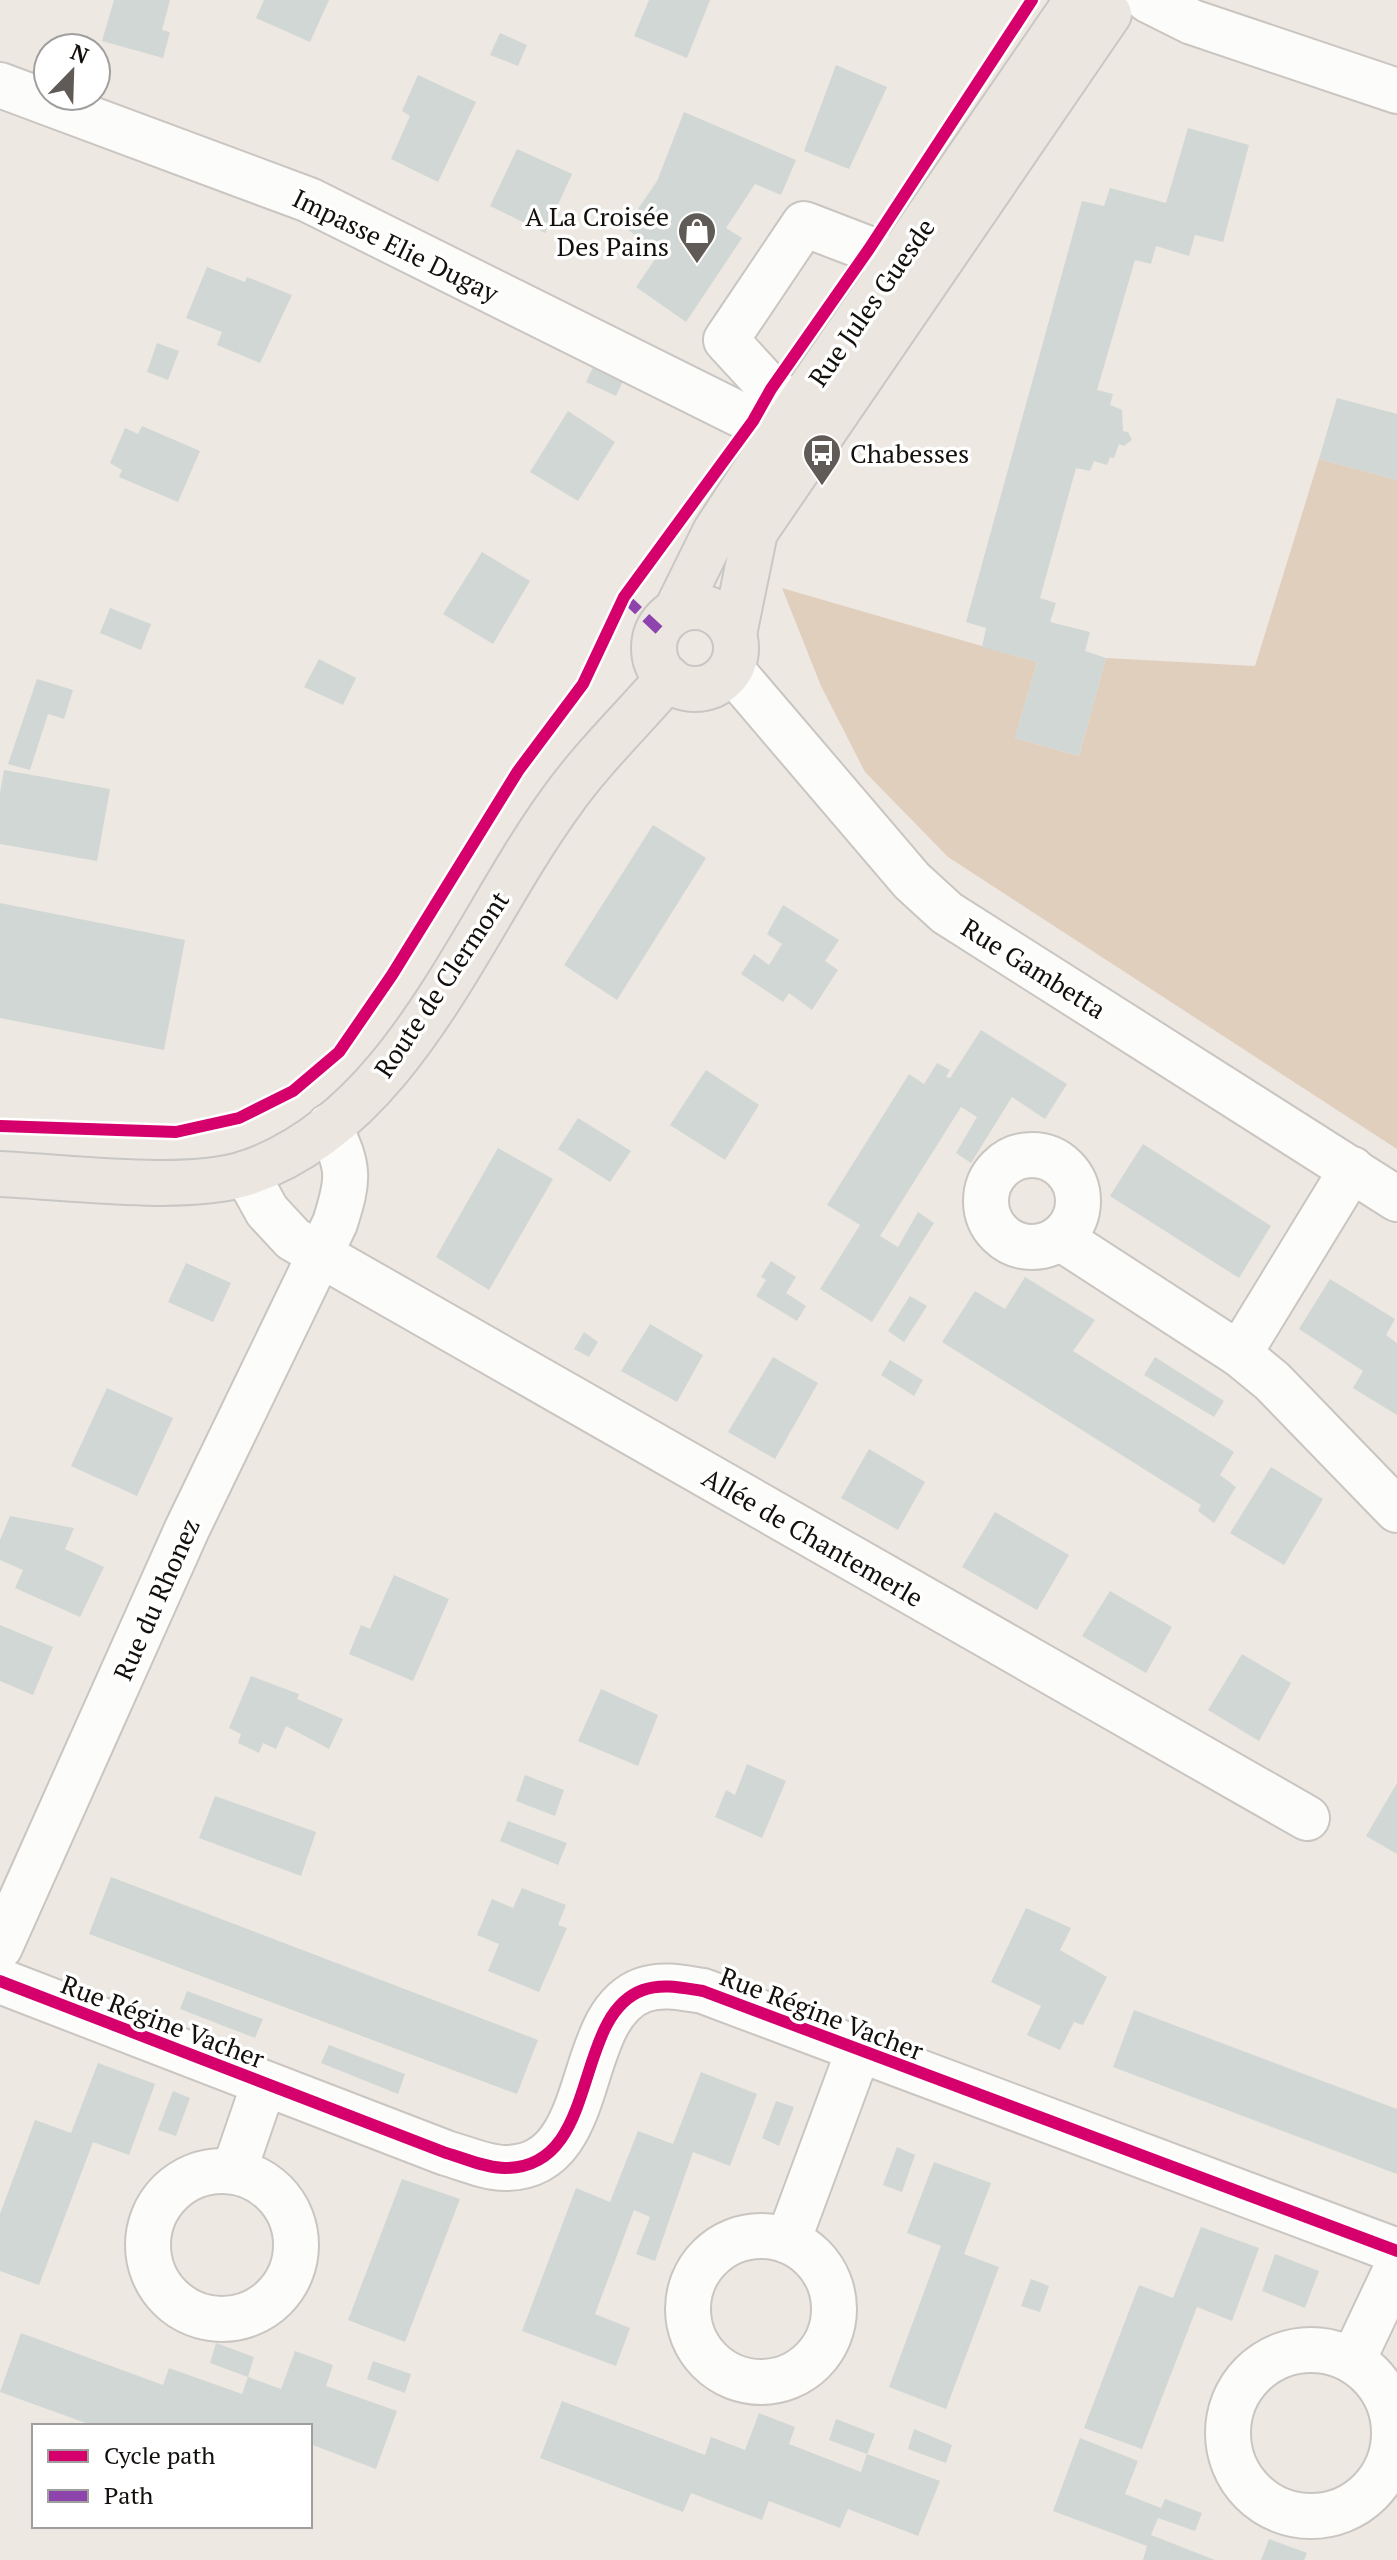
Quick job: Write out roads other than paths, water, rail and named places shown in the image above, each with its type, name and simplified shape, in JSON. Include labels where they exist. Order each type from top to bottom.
[{"type":"main road","name":"Rue Jules Guesde","points":[[676,611],[715,532],[788,420],[896,266],[1112,3]]},
{"type":"main road","name":"Rue Jules Guesde","points":[[732,651],[755,532],[1112,3]]},
{"type":"main road","points":[[704,608],[717,613],[732,651],[713,685],[690,688],[668,678],[660,668],[655,643],[666,619],[676,611],[704,608]]},
{"type":"main road","name":"Route de Clermont","points":[[0,1174],[204,1183],[246,1173],[307,1146],[391,1069],[561,800],[668,678]]},
{"type":"street","points":[[1112,3],[1192,22],[1397,91]]},
{"type":"street","name":"Impasse Elie Dugay","points":[[0,85],[309,200],[788,420]]},
{"type":"street","points":[[788,420],[771,389],[726,340],[804,224],[869,249],[896,266]]},
{"type":"street","name":"Rue Gambetta","points":[[732,651],[912,881],[947,913],[1397,1199]]},
{"type":"street","name":"Rue du Rhonez","points":[[0,1947],[187,1529],[320,1255],[347,1186],[346,1160],[329,1126]]},
{"type":"street","points":[[1239,1354],[1352,1169]]},
{"type":"street","name":"Allée de Chantemerle","points":[[246,1173],[276,1220],[293,1239],[1307,1818]]},
{"type":"street","points":[[1060,1238],[1239,1354],[1272,1381],[1397,1510]]},
{"type":"street","name":"Rue Régine Vacher","points":[[0,1981],[446,2153],[504,2168],[526,2165],[548,2151],[567,2131],[606,2026],[620,2006],[641,1991],[668,1986],[703,1991],[858,2052],[1397,2251]]},
{"type":"street","name":"Rue Régine Vacher","points":[[788,2241],[858,2052]]},
{"type":"street","name":"Rue Régine Vacher","points":[[234,2171],[264,2084]]},
{"type":"street","points":[[1353,2360],[1397,2267]]},
{"type":"place","name":"A La Croisée Des Pains","points":[[697,265]]},
{"type":"place","name":"Chabesses","points":[[822,487]]}]
